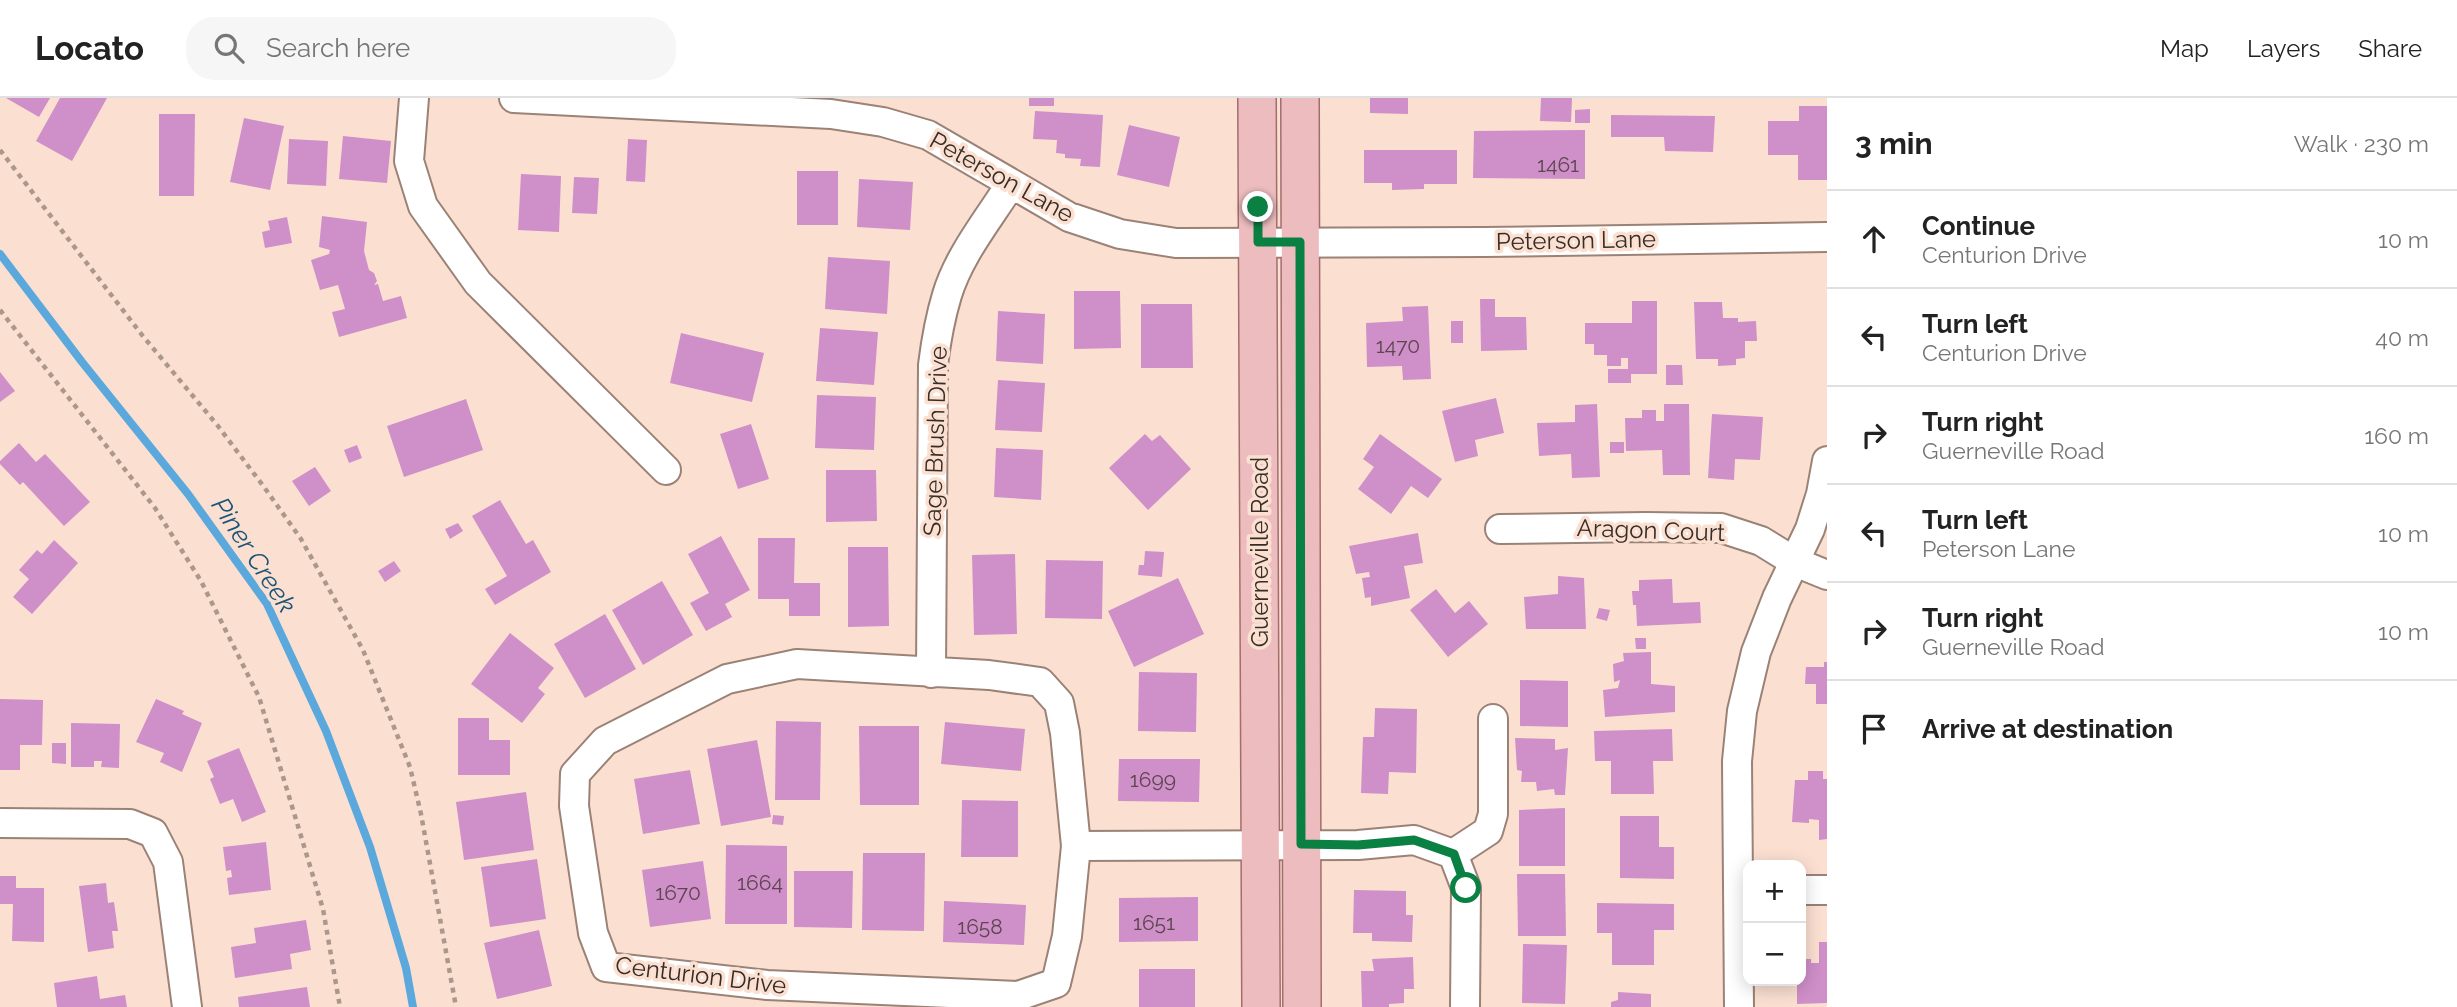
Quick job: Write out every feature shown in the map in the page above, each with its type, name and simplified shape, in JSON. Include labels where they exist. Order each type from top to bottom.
[{"type":"main road","name":"Guerneville Road","points":[[1257,98],[1261,1007]]},
{"type":"main road","name":"Guerneville Road","points":[[1300,98],[1302,1007]]},
{"type":"street","points":[[414,98],[409,161],[423,206],[478,283],[667,470]]},
{"type":"street","name":"Peterson Lane","points":[[514,98],[788,105],[883,121],[928,135],[1069,217],[1119,234],[1176,243],[1827,237]]},
{"type":"street","name":"Sage Brush Drive","points":[[931,673],[933,365],[948,292],[964,256],[1010,185]]},
{"type":"street","points":[[1739,1007],[1743,890],[1737,761],[1742,711],[1756,652],[1777,598],[1810,529],[1821,494],[1827,461]]},
{"type":"street","name":"Aragon Court","points":[[1500,529],[1721,528],[1761,541],[1795,562],[1827,575]]},
{"type":"street","name":"Centurion Drive","points":[[797,664],[989,675],[1040,682],[1059,703],[1065,733],[1076,846],[1067,936],[1056,982],[1018,996],[766,996],[606,967],[593,933],[574,806],[575,774],[605,741],[727,679],[797,664]]},
{"type":"street","points":[[1454,854],[1488,831],[1493,814],[1493,719]]},
{"type":"street","points":[[0,823],[130,824],[153,833],[168,862],[187,1007]]},
{"type":"street","points":[[1076,846],[1358,845],[1414,840],[1454,854]]},
{"type":"street","points":[[1454,854],[1466,888],[1465,1007]]},
{"type":"street","points":[[1806,890],[1827,890]]},
{"type":"path","points":[[0,150],[142,335],[218,426],[264,487],[301,539],[363,650],[410,767],[456,1007]]},
{"type":"path","points":[[0,310],[155,508],[201,581],[258,697],[323,909],[340,1007]]},
{"type":"building","points":[[6,98],[50,98],[39,117]]},
{"type":"building","points":[[60,98],[107,98],[72,161],[36,141]]},
{"type":"building","points":[[1029,98],[1054,98],[1054,106],[1029,106]]},
{"type":"building","points":[[1370,98],[1408,98],[1408,114],[1370,113]]},
{"type":"building","points":[[1541,98],[1572,98],[1571,122],[1540,121]]},
{"type":"building","points":[[1799,106],[1827,106],[1827,180],[1798,180],[1798,155],[1768,155],[1768,121],[1799,121]]},
{"type":"building","points":[[1590,109],[1590,123],[1575,123],[1575,110]]},
{"type":"building","points":[[1035,111],[1103,115],[1100,167],[1080,166],[1081,159],[1065,158],[1065,154],[1056,153],[1057,140],[1033,139]]},
{"type":"building","points":[[159,114],[195,114],[194,196],[159,196]]},
{"type":"building","points":[[1611,115],[1715,116],[1713,152],[1665,151],[1664,137],[1611,137]]},
{"type":"building","points":[[244,118],[284,126],[270,190],[230,182]]},
{"type":"building","points":[[1129,125],[1180,137],[1169,187],[1117,175]]},
{"type":"building","points":[[1585,130],[1585,179],[1473,178],[1474,131]]},
{"type":"building","points":[[343,136],[391,141],[387,183],[339,179]]},
{"type":"building","points":[[289,139],[328,141],[326,186],[287,184]]},
{"type":"building","points":[[628,139],[647,140],[645,182],[626,181]]},
{"type":"building","points":[[1364,150],[1457,150],[1457,184],[1424,184],[1424,189],[1392,190],[1392,183],[1364,183]]},
{"type":"building","points":[[797,171],[838,171],[838,225],[797,225]]},
{"type":"building","points":[[521,174],[561,176],[559,232],[518,230]]},
{"type":"building","points":[[574,177],[599,178],[597,214],[572,213]]},
{"type":"building","points":[[859,179],[913,182],[910,230],[857,227]]},
{"type":"building","points":[[322,216],[367,222],[364,251],[369,270],[374,273],[377,281],[374,285],[378,284],[383,301],[401,296],[407,318],[339,337],[332,312],[345,309],[338,285],[320,290],[311,260],[329,254],[330,250],[319,247]]},
{"type":"building","points":[[287,217],[292,243],[265,248],[262,232],[270,230],[268,221]]},
{"type":"building","points":[[828,257],[890,261],[887,314],[825,309]]},
{"type":"building","points":[[1074,291],[1120,291],[1121,348],[1074,349]]},
{"type":"building","points":[[1480,299],[1495,299],[1495,317],[1526,317],[1527,350],[1481,351]]},
{"type":"building","points":[[1632,301],[1657,301],[1657,374],[1631,374],[1631,383],[1608,383],[1608,369],[1628,369],[1628,358],[1621,358],[1621,366],[1607,366],[1607,355],[1594,355],[1594,344],[1585,344],[1585,323],[1632,323]]},
{"type":"building","points":[[1694,302],[1722,302],[1723,318],[1738,318],[1738,322],[1756,321],[1757,341],[1745,341],[1745,358],[1736,359],[1736,365],[1718,366],[1718,359],[1696,359]]},
{"type":"building","points":[[1141,304],[1192,304],[1193,368],[1141,368]]},
{"type":"building","points":[[1428,306],[1431,379],[1403,380],[1402,366],[1367,367],[1366,323],[1403,321],[1402,307]]},
{"type":"building","points":[[998,311],[1045,314],[1043,364],[996,361]]},
{"type":"building","points":[[1451,321],[1463,321],[1463,343],[1451,343]]},
{"type":"building","points":[[820,328],[878,332],[874,385],[816,381]]},
{"type":"building","points":[[681,333],[764,353],[752,402],[670,383]]},
{"type":"building","points":[[1666,365],[1682,365],[1683,385],[1666,385]]},
{"type":"building","points":[[0,372],[15,391],[0,402]]},
{"type":"building","points":[[998,380],[1045,383],[1042,432],[995,430]]},
{"type":"building","points":[[817,395],[876,397],[874,450],[815,448]]},
{"type":"building","points":[[1496,398],[1504,433],[1475,440],[1478,456],[1455,462],[1442,411]]},
{"type":"building","points":[[466,399],[483,450],[404,477],[387,426]]},
{"type":"building","points":[[1597,404],[1600,477],[1572,478],[1571,454],[1539,456],[1537,423],[1575,422],[1575,405]]},
{"type":"building","points":[[1664,404],[1689,404],[1690,475],[1663,475],[1662,450],[1626,451],[1625,418],[1642,418],[1642,410],[1656,410],[1656,421],[1664,421]]},
{"type":"building","points":[[1712,414],[1763,417],[1760,460],[1735,459],[1734,480],[1708,478]]},
{"type":"building","points":[[751,424],[769,479],[738,489],[720,434]]},
{"type":"building","points":[[1145,434],[1152,441],[1160,435],[1191,469],[1148,510],[1109,468]]},
{"type":"building","points":[[1380,434],[1442,479],[1428,498],[1411,486],[1391,514],[1358,489],[1374,467],[1363,459]]},
{"type":"building","points":[[1610,442],[1624,442],[1624,453],[1610,453]]},
{"type":"building","points":[[19,443],[36,462],[45,454],[90,502],[64,526],[23,482],[20,485],[0,464]]},
{"type":"building","points":[[357,445],[362,458],[349,463],[344,450]]},
{"type":"building","points":[[996,448],[1043,450],[1041,500],[994,497]]},
{"type":"building","points":[[315,467],[331,491],[309,506],[292,481]]},
{"type":"building","points":[[826,470],[876,470],[877,521],[826,522]]},
{"type":"building","points":[[500,500],[526,544],[533,540],[551,572],[495,605],[485,589],[507,576],[472,516]]},
{"type":"building","points":[[458,523],[463,531],[450,539],[445,529]]},
{"type":"building","points":[[1418,533],[1423,563],[1404,566],[1410,598],[1371,606],[1371,597],[1365,598],[1362,578],[1370,577],[1369,572],[1356,574],[1349,546]]},
{"type":"building","points":[[721,536],[750,590],[725,604],[732,617],[706,631],[690,603],[709,593],[688,554]]},
{"type":"building","points":[[758,538],[795,538],[794,583],[820,583],[820,616],[789,616],[789,599],[758,599]]},
{"type":"building","points":[[54,540],[78,563],[32,614],[13,597],[29,579],[19,570],[37,550],[42,554]]},
{"type":"building","points":[[848,547],[888,547],[889,626],[848,627]]},
{"type":"building","points":[[1145,551],[1164,552],[1162,577],[1138,575],[1139,565],[1144,565]]},
{"type":"building","points":[[1015,554],[1017,634],[974,635],[972,555]]},
{"type":"building","points":[[1046,560],[1103,561],[1102,619],[1045,618]]},
{"type":"building","points":[[394,561],[401,571],[385,582],[378,571]]},
{"type":"building","points":[[1558,576],[1584,578],[1586,629],[1526,629],[1524,597],[1558,594]]},
{"type":"building","points":[[1178,578],[1204,634],[1134,667],[1108,611]]},
{"type":"building","points":[[1672,579],[1673,603],[1700,602],[1701,623],[1637,626],[1632,591],[1639,591],[1639,580]]},
{"type":"building","points":[[662,581],[693,635],[643,665],[612,610]]},
{"type":"building","points":[[1436,589],[1455,613],[1469,601],[1488,624],[1448,657],[1410,610]]},
{"type":"building","points":[[1599,608],[1610,610],[1607,621],[1596,618]]},
{"type":"building","points":[[605,614],[636,669],[585,698],[554,644]]},
{"type":"building","points":[[510,633],[554,668],[538,688],[545,694],[522,723],[471,684]]},
{"type":"building","points":[[1635,638],[1646,638],[1646,649],[1636,649]]},
{"type":"building","points":[[1651,652],[1651,684],[1675,686],[1675,712],[1605,717],[1603,690],[1618,688],[1620,680],[1614,682],[1613,664],[1624,661],[1623,653]]},
{"type":"building","points":[[1824,662],[1827,662],[1827,704],[1816,704],[1816,684],[1805,684],[1806,667],[1824,667]]},
{"type":"building","points":[[1139,672],[1197,673],[1196,732],[1138,731]]},
{"type":"building","points":[[1520,680],[1568,681],[1568,727],[1520,726]]},
{"type":"building","points":[[0,699],[43,700],[42,745],[20,745],[20,770],[0,770]]},
{"type":"building","points":[[156,699],[184,711],[182,714],[202,723],[182,772],[160,762],[164,753],[136,742]]},
{"type":"building","points":[[1375,708],[1417,709],[1416,773],[1389,772],[1388,794],[1361,793],[1363,737],[1374,737]]},
{"type":"building","points":[[458,718],[489,718],[489,740],[510,740],[510,775],[458,775]]},
{"type":"building","points":[[776,721],[821,722],[820,800],[775,800]]},
{"type":"building","points":[[945,722],[1025,729],[1021,771],[941,764]]},
{"type":"building","points":[[71,723],[120,724],[119,768],[101,767],[102,761],[94,761],[94,767],[71,767]]},
{"type":"building","points":[[859,726],[919,726],[919,805],[860,805]]},
{"type":"building","points":[[1672,729],[1673,761],[1653,761],[1654,794],[1611,794],[1611,761],[1595,761],[1594,731]]},
{"type":"building","points":[[1515,738],[1555,739],[1555,750],[1568,748],[1565,795],[1555,795],[1554,789],[1537,791],[1536,782],[1521,782],[1522,771],[1517,770]]},
{"type":"building","points":[[757,740],[771,817],[721,826],[707,749]]},
{"type":"building","points":[[52,743],[66,743],[66,764],[52,763]]},
{"type":"building","points":[[239,748],[266,812],[242,822],[233,799],[220,804],[210,779],[214,777],[207,761]]},
{"type":"building","points":[[1119,759],[1200,759],[1199,802],[1118,801]]},
{"type":"building","points":[[690,770],[700,824],[643,834],[634,779]]},
{"type":"building","points":[[1808,771],[1823,771],[1823,779],[1827,779],[1827,839],[1819,840],[1819,820],[1809,819],[1809,823],[1792,822],[1795,780],[1808,780]]},
{"type":"building","points":[[526,792],[534,850],[464,860],[456,802]]},
{"type":"building","points":[[962,800],[1018,801],[1018,857],[961,857]]},
{"type":"building","points":[[1565,808],[1565,866],[1519,866],[1519,810]]},
{"type":"building","points":[[773,815],[784,816],[783,825],[772,824]]},
{"type":"building","points":[[1620,816],[1659,816],[1659,847],[1674,847],[1674,879],[1620,878]]},
{"type":"building","points":[[266,842],[271,890],[229,895],[227,878],[232,877],[231,870],[226,871],[223,847]]},
{"type":"building","points":[[726,845],[787,846],[787,924],[725,924]]},
{"type":"building","points":[[863,853],[925,853],[924,931],[862,930]]},
{"type":"building","points":[[537,859],[546,919],[490,927],[481,867]]},
{"type":"building","points":[[703,861],[711,919],[650,927],[642,870]]},
{"type":"building","points":[[794,871],[853,871],[852,928],[794,927]]},
{"type":"building","points":[[1517,874],[1565,874],[1566,936],[1518,936]]},
{"type":"building","points":[[0,876],[16,876],[16,888],[44,888],[44,942],[12,941],[13,904],[0,904]]},
{"type":"building","points":[[106,883],[108,903],[114,902],[118,931],[112,931],[114,948],[88,952],[79,886]]},
{"type":"building","points":[[1354,890],[1406,891],[1406,915],[1413,915],[1412,942],[1372,941],[1372,933],[1353,933]]},
{"type":"building","points":[[1198,897],[1198,941],[1119,942],[1119,898]]},
{"type":"building","points":[[944,901],[1026,905],[1024,945],[943,942]]},
{"type":"building","points":[[1597,903],[1674,904],[1674,930],[1654,930],[1654,965],[1612,965],[1612,933],[1597,933]]},
{"type":"building","points":[[306,920],[311,950],[290,954],[292,969],[235,978],[231,947],[256,943],[254,928]]},
{"type":"building","points":[[539,930],[552,986],[497,999],[484,943]]},
{"type":"building","points":[[1819,942],[1827,942],[1827,1003],[1797,1004],[1797,986],[1806,986],[1806,959],[1811,959],[1811,963],[1819,963]]},
{"type":"building","points":[[1523,944],[1567,945],[1565,1004],[1522,1003]]},
{"type":"building","points":[[1413,957],[1414,989],[1404,989],[1404,1003],[1389,1004],[1389,1007],[1362,1007],[1361,971],[1374,971],[1372,959]]},
{"type":"building","points":[[1139,969],[1195,969],[1195,1007],[1139,1007]]},
{"type":"building","points":[[97,976],[100,999],[125,995],[127,1007],[57,1007],[54,983]]},
{"type":"building","points":[[307,987],[310,1007],[239,1007],[238,997]]},
{"type":"building","points":[[1618,992],[1651,994],[1651,1007],[1611,1007],[1611,1002],[1618,1000]]},
{"type":"waterway","name":"Piner Creek","points":[[0,254],[188,494],[267,604],[326,731],[370,847],[406,968],[413,1007]]},
{"type":"route","points":[[1258,207],[1258,242],[1300,242],[1301,844],[1358,845],[1414,840],[1454,854],[1466,888]]}]
